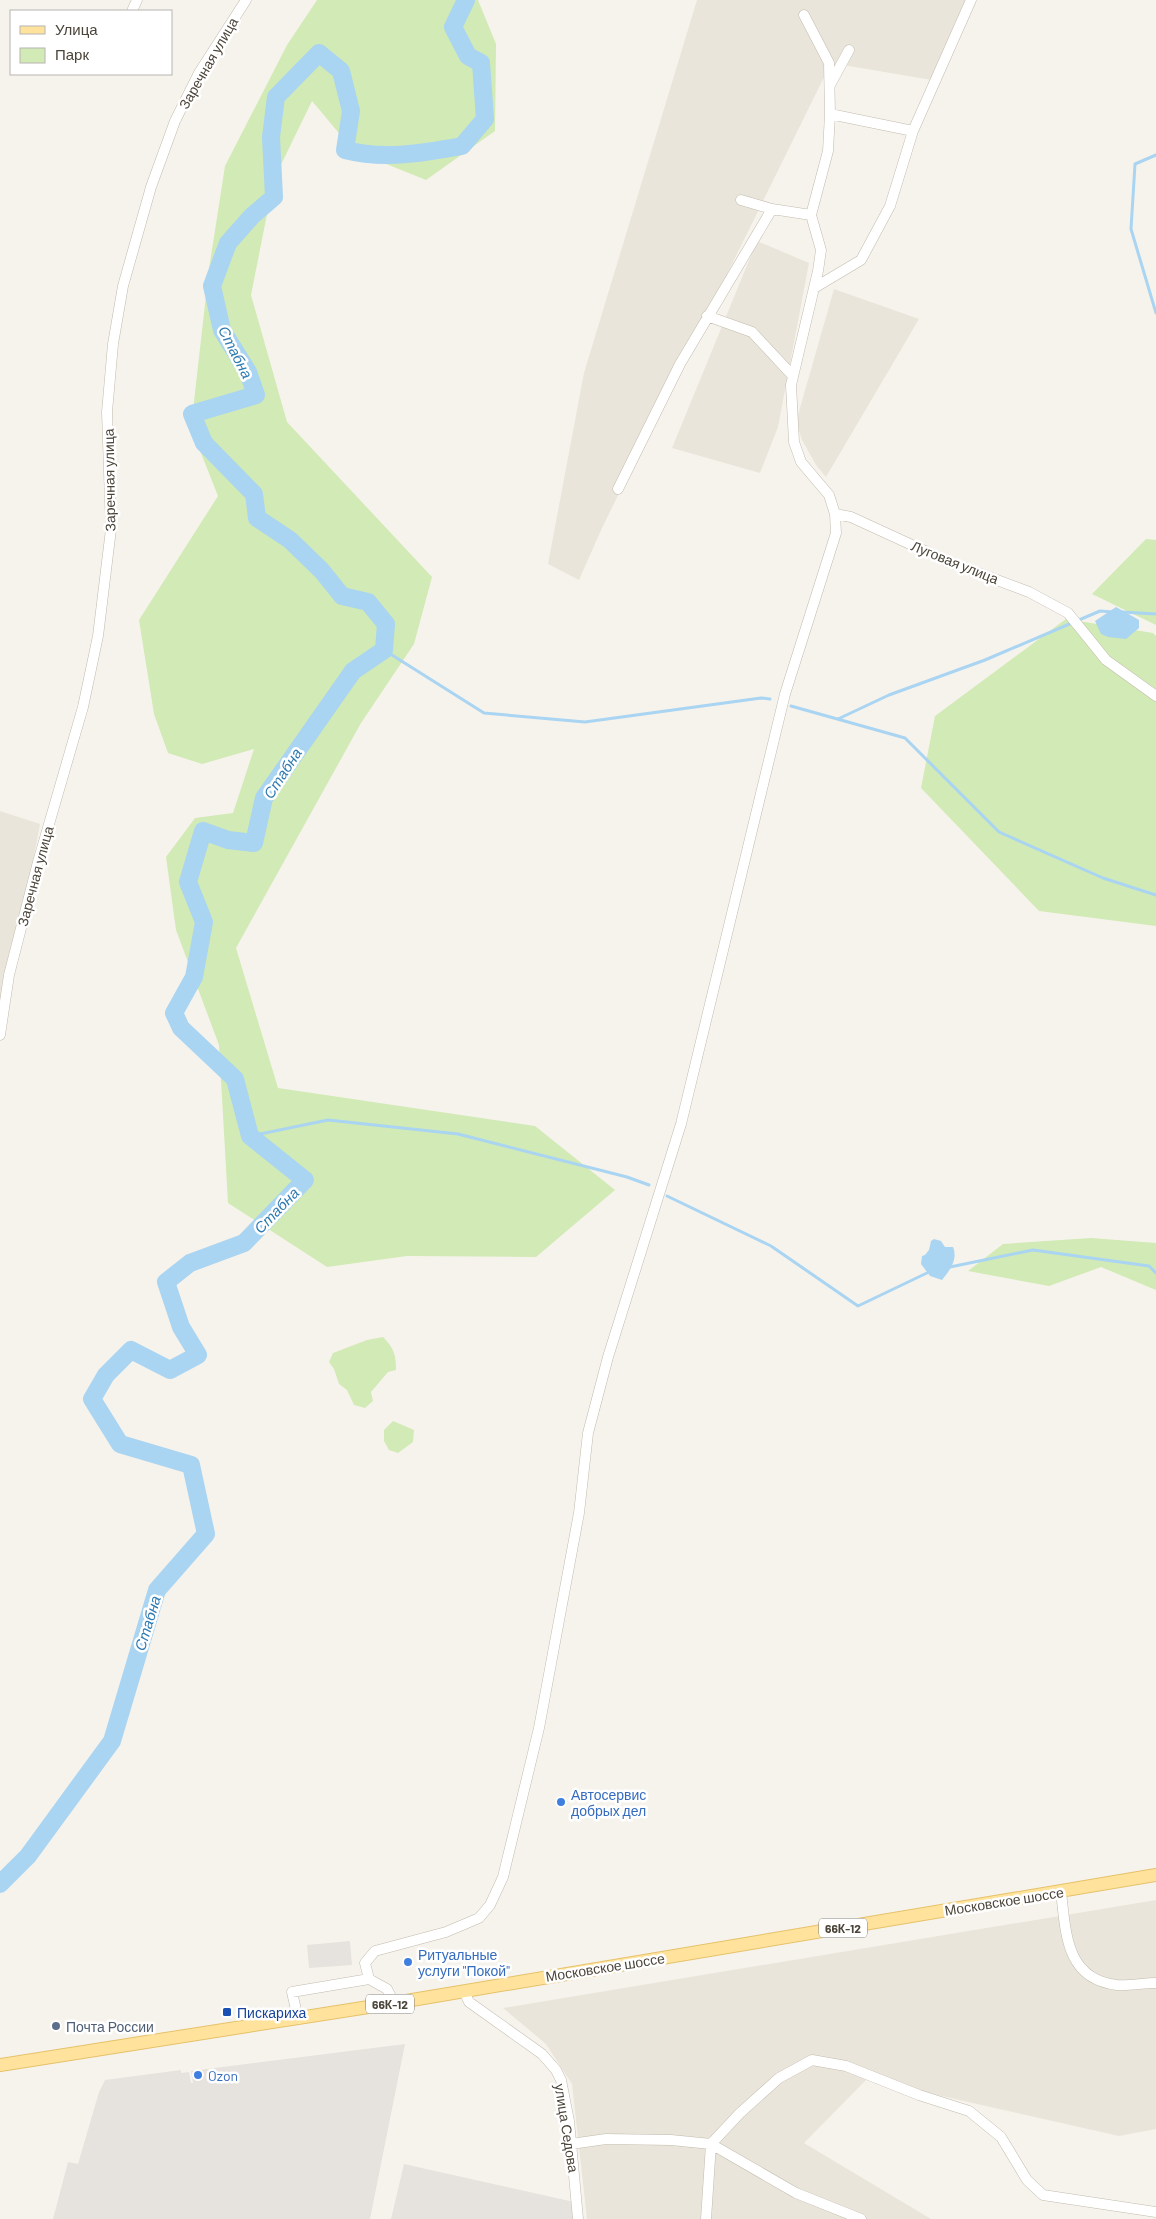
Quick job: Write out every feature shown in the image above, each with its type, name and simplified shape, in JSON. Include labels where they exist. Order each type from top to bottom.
[{"type":"main road","name":"Московское шоссе","points":[[0,2065],[298,2019],[1156,1875]]},
{"type":"street","name":"Заречная улица","points":[[0,1035],[9,974],[38,862],[83,707],[98,636],[111,529],[107,412],[113,344],[123,286],[151,187],[175,121],[199,73],[246,0]]},
{"type":"street","points":[[814,288],[861,260],[890,206],[913,131],[971,0]]},
{"type":"street","points":[[369,1979],[365,1963],[375,1951],[446,1932],[479,1918],[490,1905],[503,1877],[539,1728],[579,1513],[588,1432],[608,1357],[681,1124],[785,694],[836,533],[835,514],[829,496],[802,462],[794,442],[791,384],[821,250],[811,215],[828,151],[830,114],[829,63],[804,15]]},
{"type":"street","points":[[829,86],[849,50]]},
{"type":"street","points":[[830,114],[913,131]]},
{"type":"street","points":[[741,200],[772,209],[811,215]]},
{"type":"street","points":[[618,489],[680,364],[772,209]]},
{"type":"street","points":[[708,316],[752,332],[793,376]]},
{"type":"street","name":"Луговая улица","points":[[835,514],[851,518],[949,562],[1029,592],[1068,612],[1106,660],[1156,696]]},
{"type":"street","points":[[1061,1892],[1071,1955],[1086,1975],[1116,1984],[1156,1983]]},
{"type":"street","points":[[298,2019],[292,1992],[369,1979],[388,1989],[394,2003]]},
{"type":"street","name":"улица Седова","points":[[464,1991],[469,2002],[551,2062],[561,2080],[572,2144],[578,2219]]},
{"type":"street","points":[[706,2219],[711,2144],[740,2113],[779,2078],[812,2060],[831,2062],[969,2111],[1001,2137],[1026,2180],[1043,2195],[1156,2212]]},
{"type":"street","points":[[572,2144],[606,2139],[671,2140],[711,2144],[796,2193],[861,2219]]},
{"type":"shaded area","points":[[697,0],[974,0],[932,80],[831,63],[602,528],[579,580],[548,564],[584,373]]},
{"type":"shaded area","points":[[757,241],[809,263],[778,427],[760,473],[672,448]]},
{"type":"shaded area","points":[[834,289],[919,319],[826,477],[816,465],[802,440],[796,422]]},
{"type":"shaded area","points":[[0,811],[40,824],[0,1037]]},
{"type":"shaded area","points":[[1156,1900],[1156,2129],[1119,2136],[867,2079],[804,2143],[931,2219],[587,2219],[572,2084],[546,2044],[503,2008]]},
{"type":"shaded area","points":[[350,1941],[352,1965],[309,1968],[307,1945]]},
{"type":"shaded area","points":[[405,2044],[370,2219],[53,2219],[68,2162],[78,2164],[99,2092],[105,2080],[181,2070],[181,2073],[189,2072],[191,2083],[193,2083],[191,2071]]},
{"type":"shaded area","points":[[404,2164],[574,2202],[573,2219],[391,2219]]},
{"type":"green space","points":[[317,0],[478,0],[496,44],[495,131],[426,180],[354,151],[312,101],[274,179],[251,295],[287,422],[432,577],[414,644],[361,723],[236,948],[278,1088],[535,1126],[615,1190],[536,1257],[407,1256],[327,1267],[228,1203],[219,1045],[176,930],[166,857],[195,818],[233,813],[254,749],[202,764],[168,753],[154,714],[139,620],[218,496],[191,428],[209,269],[225,166],[287,45]]},
{"type":"green space","points":[[1146,539],[1156,540],[1156,625],[1092,594]]},
{"type":"green space","points":[[1066,619],[1153,633],[1156,636],[1156,926],[1039,911],[921,788],[935,716]]},
{"type":"green space","points":[[1091,1238],[1156,1243],[1156,1290],[1101,1267],[1049,1286],[968,1271],[1003,1244]]},
{"type":"green space","points":[[383,1337],[394,1352],[396,1370],[388,1372],[371,1392],[373,1401],[365,1408],[354,1405],[347,1390],[339,1384],[334,1369],[329,1362],[333,1353],[367,1340]]},
{"type":"green space","points":[[393,1421],[414,1430],[413,1442],[398,1453],[389,1450],[384,1441],[384,1430]]},
{"type":"water","points":[[1116,607],[1139,620],[1139,628],[1126,639],[1108,637],[1101,634],[1095,621]]},
{"type":"water","points":[[934,1239],[941,1241],[945,1247],[953,1247],[955,1256],[952,1265],[942,1280],[930,1276],[921,1264],[922,1256],[929,1250],[931,1241]]},
{"type":"waterway","name":"Стабна","points":[[0,1884],[28,1856],[112,1741],[157,1590],[206,1534],[191,1465],[120,1444],[92,1399],[106,1375],[131,1350],[170,1370],[198,1355],[181,1327],[166,1282],[190,1263],[244,1243],[305,1180],[250,1136],[235,1079],[181,1028],[174,1013],[194,977],[204,922],[188,882],[203,831],[228,840],[254,843],[264,798],[353,671],[384,650],[386,624],[368,602],[342,596],[322,571],[290,540],[257,518],[254,494],[204,443],[192,414],[256,395],[248,372],[222,330],[212,286],[228,243],[252,216],[274,197],[271,137],[276,97],[319,53],[341,71],[351,111],[345,150],[374,155],[389,155],[418,153],[462,146],[485,119],[481,63],[468,56],[453,27],[466,0]]},
{"type":"waterway","points":[[1156,155],[1135,164],[1131,229],[1156,313]]},
{"type":"waterway","points":[[838,719],[889,695],[985,660],[1100,611],[1113,612]]},
{"type":"waterway","points":[[1122,612],[1156,614]]},
{"type":"waterway","points":[[384,650],[484,713],[585,722],[761,698],[770,699]]},
{"type":"waterway","points":[[791,706],[905,738],[999,832],[1103,878],[1156,895]]},
{"type":"waterway","points":[[250,1136],[328,1120],[458,1134],[627,1177],[649,1185]]},
{"type":"waterway","points":[[667,1196],[771,1246],[858,1306],[929,1272]]},
{"type":"waterway","points":[[950,1267],[1033,1250],[1149,1266],[1156,1273]]},
{"type":"place","name":"Автосервис добрых дел","points":[[561,1802]]},
{"type":"place","name":"Ритуальные услуги \"Покой\"","points":[[408,1962]]},
{"type":"place","name":"Пискариха","points":[[227,2012]]},
{"type":"place","name":"Почта России","points":[[56,2026]]},
{"type":"place","name":"Ozon","points":[[198,2075]]}]
